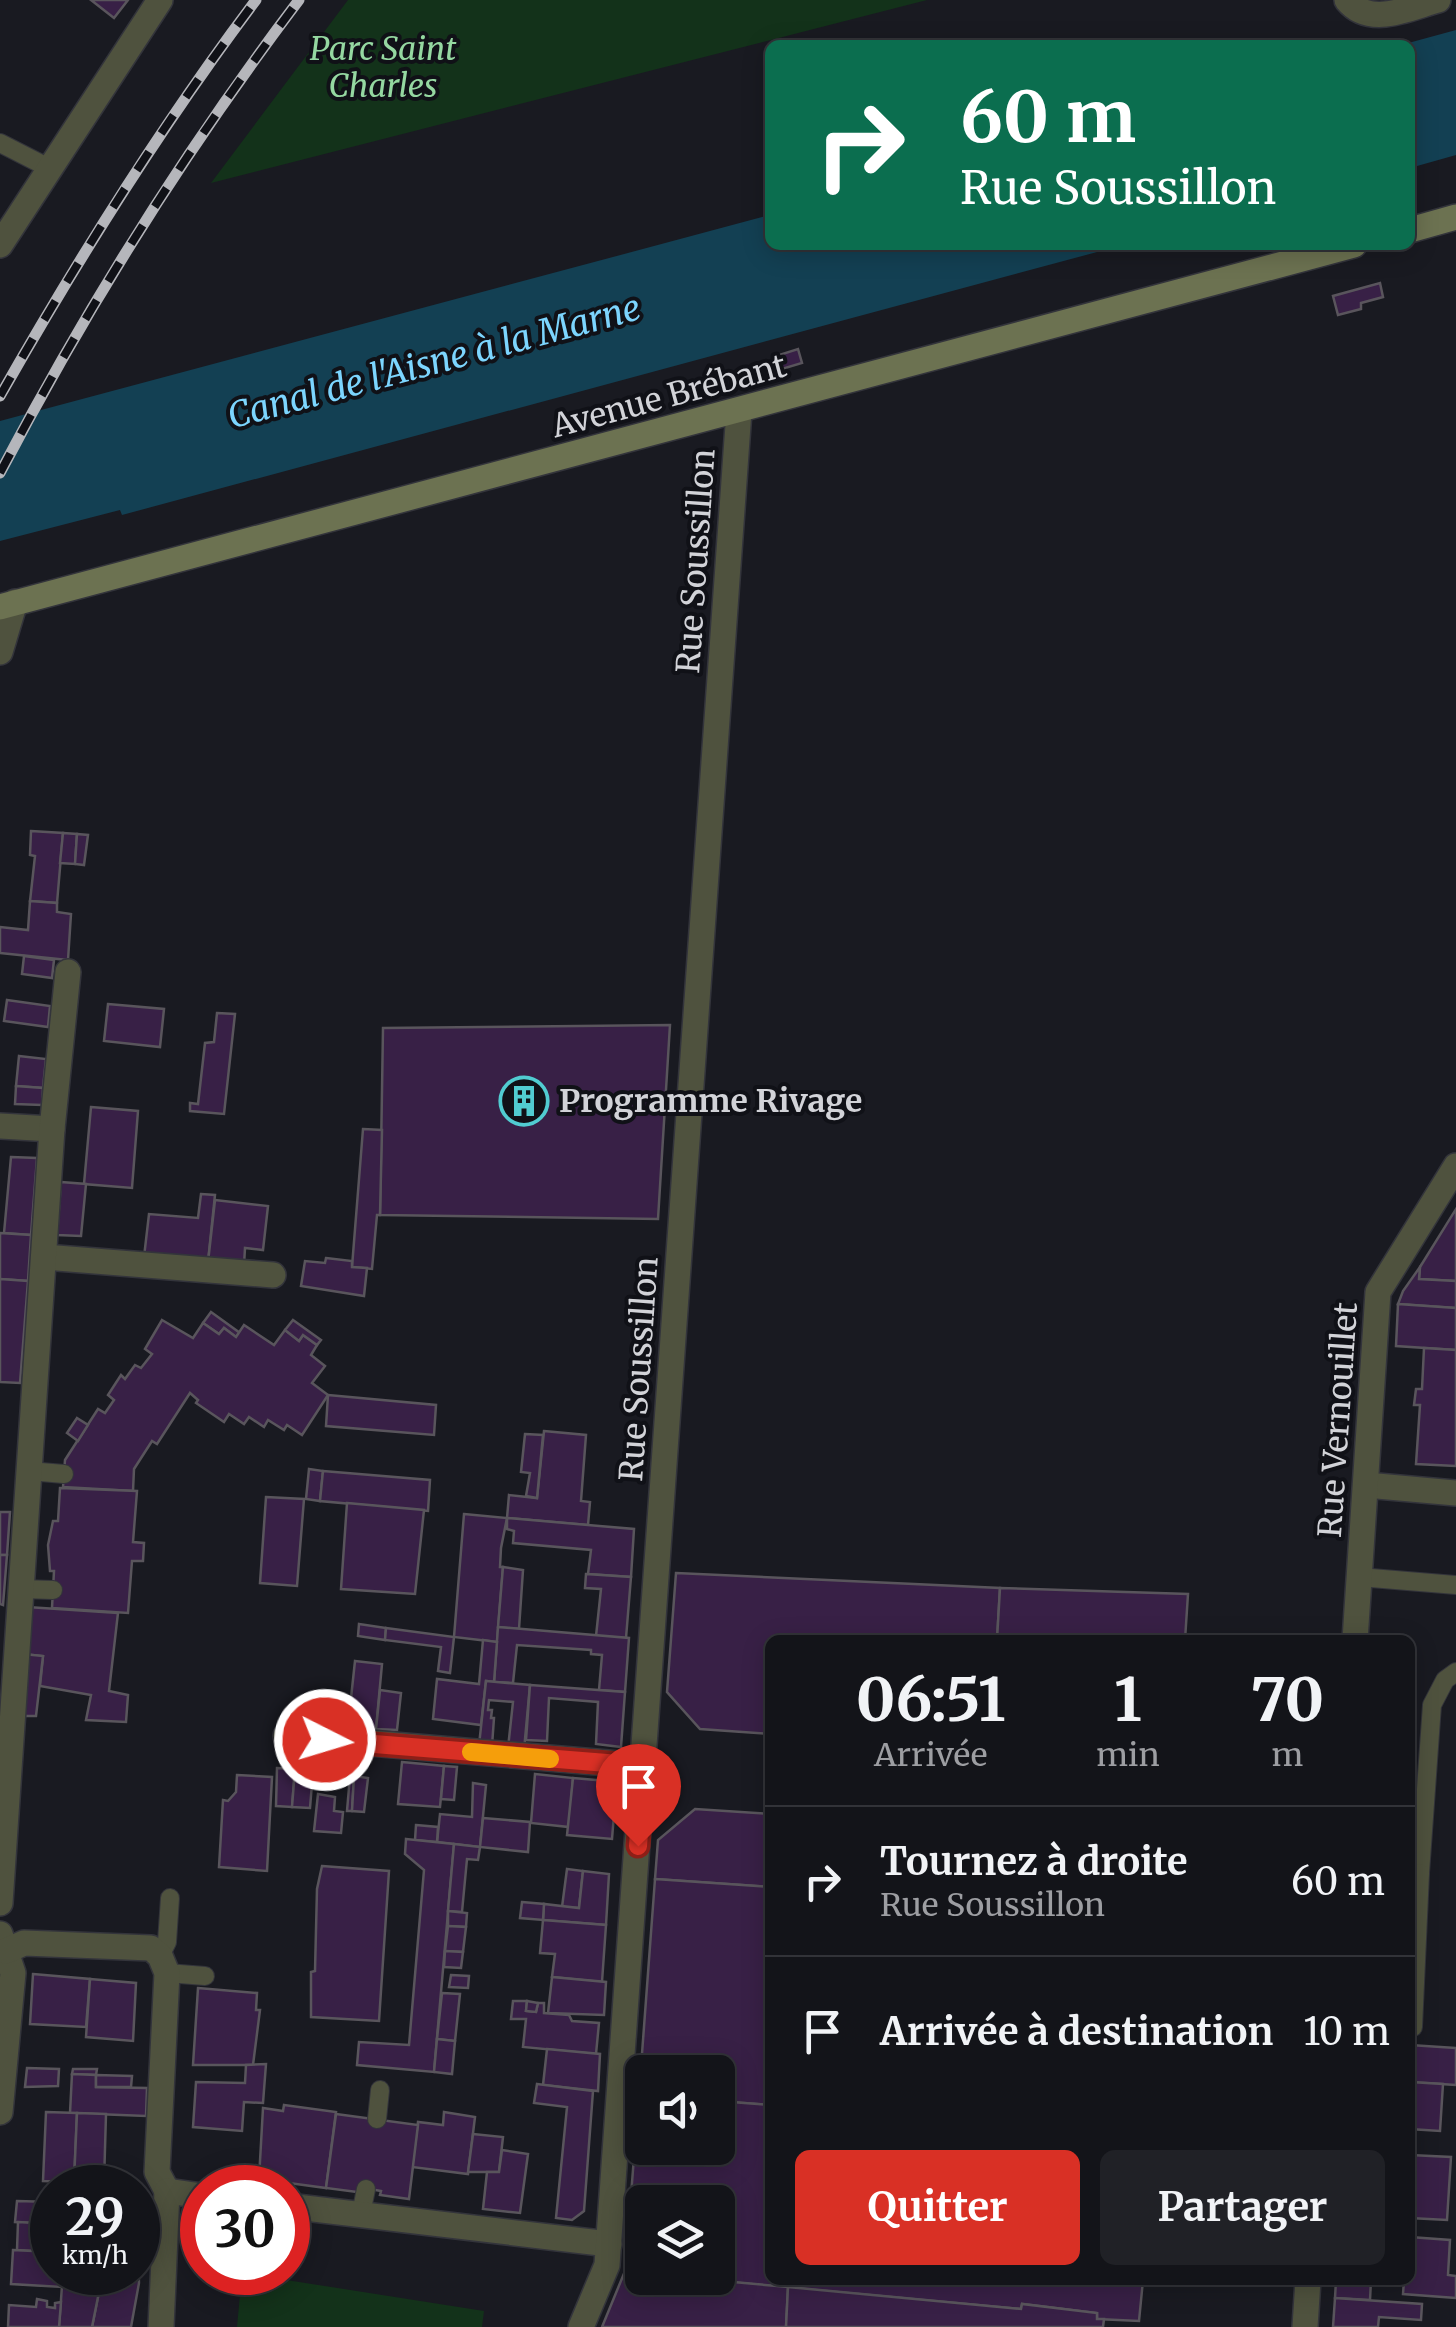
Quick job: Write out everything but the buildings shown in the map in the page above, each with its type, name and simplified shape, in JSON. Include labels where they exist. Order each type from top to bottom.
[{"type":"main road","points":[[1415,229],[1456,217]]},
{"type":"main road","name":"Avenue Brébant","points":[[8,604],[1335,250]]},
{"type":"street","points":[[0,245],[160,0]]},
{"type":"street","points":[[1347,0],[1355,10],[1378,16],[1438,0]]},
{"type":"street","name":"Rue Soussillon","points":[[581,2327],[607,2265],[609,2244],[739,411]]},
{"type":"street","points":[[0,652],[8,604]]},
{"type":"street","points":[[0,1903],[52,1129],[68,972]]},
{"type":"street","points":[[0,1126],[52,1129]]},
{"type":"street","name":"Rue Vernouillet","points":[[1355,1635],[1378,1292],[1456,1166]]},
{"type":"street","points":[[44,1257],[273,1275]]},
{"type":"street","points":[[1366,1485],[1456,1493]]},
{"type":"street","points":[[286,1736],[644,1766]]},
{"type":"street","points":[[0,2112],[14,1974],[3,1942],[152,1948],[163,1965],[157,2172],[168,2192],[161,2327]]},
{"type":"street","points":[[168,2192],[180,2193]]},
{"type":"street","points":[[310,2208],[609,2244]]},
{"type":"street","points":[[1305,2327],[1308,2285]]},
{"type":"lane","points":[[0,143],[49,168]]},
{"type":"lane","points":[[29,1472],[64,1474]]},
{"type":"lane","points":[[1359,1577],[1456,1585]]},
{"type":"lane","points":[[21,1590],[53,1590]]},
{"type":"lane","points":[[1415,1873],[1432,1705],[1445,1680],[1456,1672]]},
{"type":"lane","points":[[170,1898],[163,1965],[205,1976]]},
{"type":"lane","points":[[378,2119],[380,2090]]},
{"type":"lane","points":[[361,2214],[366,2188]]},
{"type":"green space","name":"Parc Saint Charles","points":[[348,0],[927,0],[765,40],[211,183]]},
{"type":"green space","points":[[310,2284],[484,2311],[482,2327],[237,2327],[240,2295],[310,2295]]},
{"type":"water","points":[[1456,30],[1456,155],[1415,167],[1415,41]]},
{"type":"water","name":"Canal de l'Aisne à la Marne","points":[[765,216],[765,250],[1104,250],[122,515],[120,510],[0,541],[0,421]]},
{"type":"railway","points":[[0,396],[122,194],[256,0]]},
{"type":"railway","points":[[0,473],[140,230],[217,113],[299,0]]},
{"type":"slow traffic","points":[[471,1752],[550,1759]]},
{"type":"place","name":"Programme Rivage","points":[[524,1101]]},
{"type":"route","points":[[325,1740],[644,1766],[638,1846]]}]
